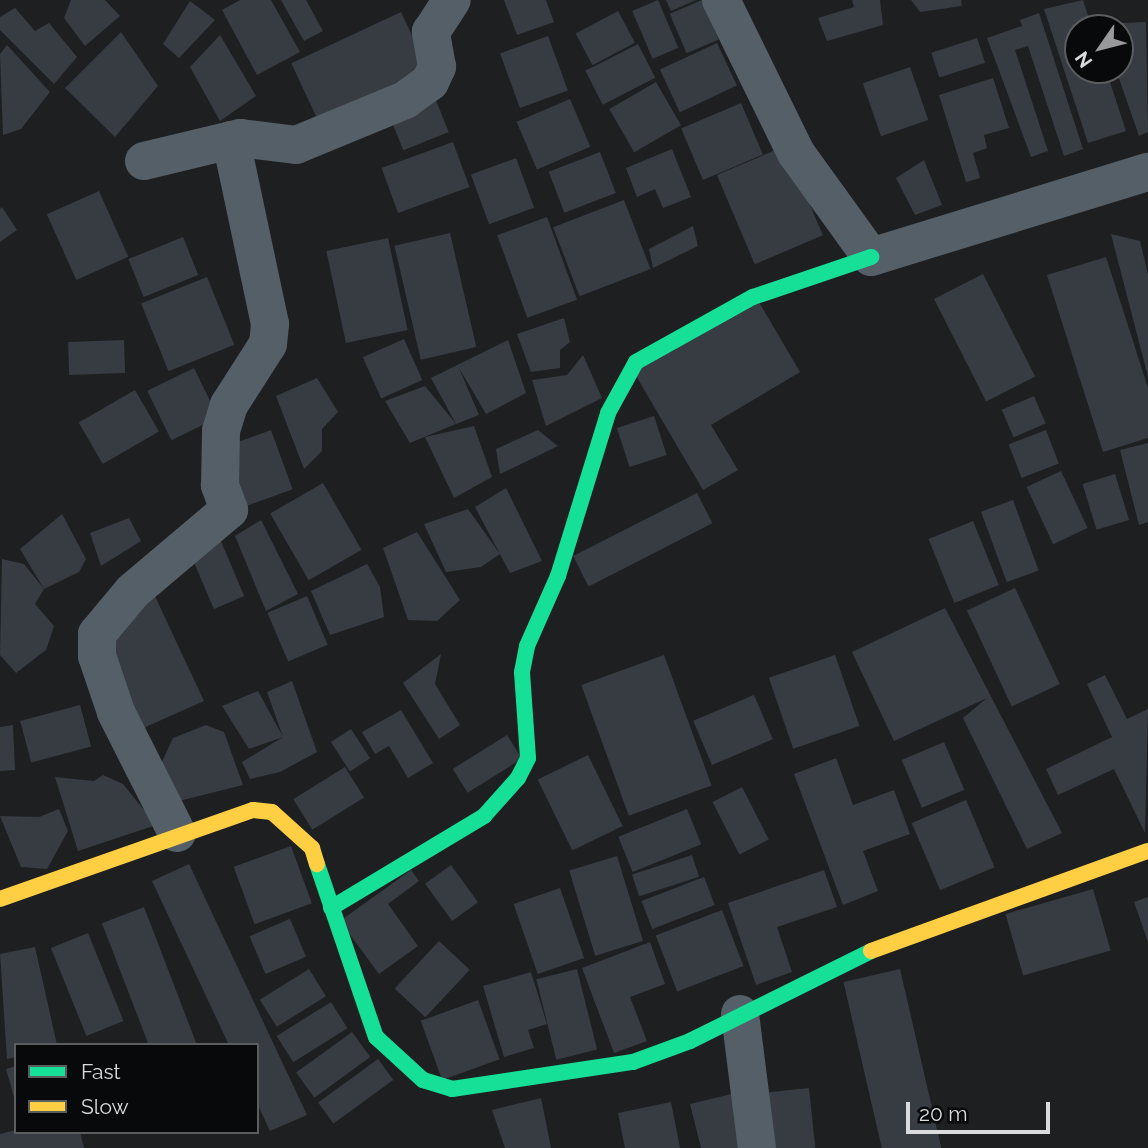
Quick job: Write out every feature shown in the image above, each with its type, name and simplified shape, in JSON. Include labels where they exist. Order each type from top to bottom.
[{"type":"street","points":[[144,161],[231,140],[296,145],[405,100],[430,82],[437,67],[431,32],[452,0]]},
{"type":"street","points":[[721,0],[796,153],[870,257]]},
{"type":"street","points":[[177,834],[116,712],[97,656],[97,634],[133,591],[229,510],[220,485],[221,431],[229,405],[268,344],[271,324],[231,140]]},
{"type":"street","points":[[331,908],[484,816],[518,778],[528,758],[522,672],[527,646],[558,576],[608,413],[636,362],[753,298],[870,257],[1148,172]]},
{"type":"street","points":[[0,900],[177,834],[253,810],[272,812],[312,848],[376,1037],[423,1080],[453,1089],[633,1062],[740,1014],[845,960],[1148,851]]},
{"type":"street","points":[[740,1014],[757,1148]]},
{"type":"building","points":[[71,0],[105,0],[120,16],[85,46],[64,18]]},
{"type":"building","points":[[240,0],[271,0],[300,52],[257,75],[222,10]]},
{"type":"building","points":[[281,0],[306,0],[323,31],[304,41]]},
{"type":"building","points":[[504,0],[546,0],[554,22],[517,35]]},
{"type":"building","points":[[658,0],[678,48],[653,59],[632,11]]},
{"type":"building","points":[[666,0],[696,0],[671,11]]},
{"type":"building","points":[[702,0],[719,40],[687,53],[670,14]]},
{"type":"building","points":[[852,0],[880,0],[883,25],[827,41],[818,18],[854,7]]},
{"type":"building","points":[[911,0],[961,0],[962,6],[920,12]]},
{"type":"building","points":[[1083,0],[1088,14],[1064,14],[1064,70],[1044,9]]},
{"type":"building","points":[[190,1],[215,20],[179,58],[163,44]]},
{"type":"building","points":[[15,8],[35,31],[49,23],[77,57],[54,84],[0,30],[0,17]]},
{"type":"building","points":[[618,11],[635,43],[593,65],[576,34]]},
{"type":"building","points":[[401,12],[430,75],[320,126],[291,63]]},
{"type":"building","points":[[1039,13],[1083,149],[1064,156],[1028,46],[1015,50],[1048,151],[1031,157],[987,38],[1022,26],[1020,20]]},
{"type":"building","points":[[1146,22],[1148,132],[1139,136],[1121,84],[1134,84],[1134,23]]},
{"type":"building","points":[[121,32],[158,86],[115,137],[65,88]]},
{"type":"building","points":[[220,35],[256,96],[220,121],[190,67]]},
{"type":"building","points":[[548,36],[568,91],[520,108],[500,53]]},
{"type":"building","points":[[977,38],[985,63],[939,78],[931,53]]},
{"type":"building","points":[[717,43],[737,86],[680,112],[660,70]]},
{"type":"building","points":[[638,44],[655,78],[603,105],[585,71]]},
{"type":"building","points":[[7,45],[50,92],[21,129],[3,135],[0,54]]},
{"type":"building","points":[[910,67],[928,120],[881,136],[863,83]]},
{"type":"building","points":[[993,78],[1009,128],[984,135],[987,148],[973,153],[980,178],[966,182],[939,95]]},
{"type":"building","points":[[656,82],[681,125],[634,152],[609,109]]},
{"type":"building","points":[[1069,84],[1111,84],[1126,131],[1088,143]]},
{"type":"building","points":[[433,93],[449,132],[403,150],[388,111]]},
{"type":"building","points":[[570,99],[590,147],[537,170],[517,122]]},
{"type":"building","points":[[741,103],[763,155],[703,180],[681,128]]},
{"type":"building","points":[[453,142],[469,187],[398,213],[382,168]]},
{"type":"building","points":[[785,146],[823,235],[755,264],[717,175]]},
{"type":"building","points":[[672,149],[691,197],[663,208],[655,189],[637,197],[626,168]]},
{"type":"building","points":[[600,152],[616,193],[564,213],[549,172]]},
{"type":"building","points":[[516,158],[534,208],[489,224],[471,174]]},
{"type":"building","points":[[924,160],[942,205],[915,215],[896,178]]},
{"type":"building","points":[[99,191],[128,257],[76,280],[47,214]]},
{"type":"building","points":[[624,200],[651,269],[580,296],[553,227]]},
{"type":"building","points":[[2,207],[17,230],[0,242],[0,209]]},
{"type":"building","points":[[547,217],[577,300],[527,318],[497,235]]},
{"type":"building","points":[[693,226],[698,246],[653,268],[649,249]]},
{"type":"building","points":[[450,233],[476,347],[421,360],[394,246]]},
{"type":"building","points":[[1111,234],[1140,241],[1148,274],[1148,377]]},
{"type":"building","points":[[183,237],[198,275],[144,297],[128,259]]},
{"type":"building","points":[[388,238],[408,330],[346,343],[326,251]]},
{"type":"building","points":[[1106,257],[1148,388],[1148,438],[1103,452],[1047,275]]},
{"type":"building","points":[[983,274],[1035,376],[986,401],[934,299]]},
{"type":"building","points":[[207,277],[234,345],[169,371],[141,304]]},
{"type":"building","points":[[756,297],[800,372],[711,425],[738,470],[703,490],[632,369]]},
{"type":"building","points":[[564,318],[570,342],[560,350],[560,368],[531,372],[517,334]]},
{"type":"building","points":[[404,339],[422,380],[381,398],[363,357]]},
{"type":"building","points":[[124,340],[125,373],[69,375],[68,342]]},
{"type":"building","points":[[508,340],[526,393],[486,414],[459,368],[479,415],[456,424],[431,378]]},
{"type":"building","points":[[583,355],[602,398],[546,426],[532,380],[567,375]]},
{"type":"building","points":[[194,368],[218,417],[171,440],[147,391]]},
{"type":"building","points":[[317,378],[338,412],[322,429],[322,451],[304,469],[276,396]]},
{"type":"building","points":[[425,386],[456,424],[410,443],[385,401]]},
{"type":"building","points":[[135,390],[159,432],[103,464],[79,422]]},
{"type":"building","points":[[1034,396],[1046,424],[1014,437],[1002,410]]},
{"type":"building","points":[[654,416],[667,455],[630,467],[617,428]]},
{"type":"building","points":[[474,426],[492,477],[454,498],[425,437]]},
{"type":"building","points":[[271,430],[293,489],[246,506],[224,447]]},
{"type":"building","points":[[538,430],[558,446],[500,474],[496,449]]},
{"type":"building","points":[[1046,430],[1059,464],[1022,478],[1009,444]]},
{"type":"building","points":[[1148,443],[1148,522],[1139,525],[1120,450]]},
{"type":"building","points":[[1061,471],[1088,528],[1053,544],[1027,487]]},
{"type":"building","points":[[1115,474],[1129,520],[1097,530],[1082,484]]},
{"type":"building","points":[[323,483],[362,550],[309,580],[270,514]]},
{"type":"building","points":[[506,488],[542,561],[510,573],[475,507]]},
{"type":"building","points":[[697,493],[712,523],[589,586],[573,556]]},
{"type":"building","points":[[1013,500],[1039,570],[1007,582],[981,512]]},
{"type":"building","points":[[468,509],[500,554],[481,567],[446,572],[424,524]]},
{"type":"building","points":[[62,514],[86,559],[79,572],[44,589],[20,549]]},
{"type":"building","points":[[129,518],[141,541],[101,566],[90,533]]},
{"type":"building","points":[[261,520],[298,594],[266,611],[235,536]]},
{"type":"building","points":[[973,521],[999,585],[954,603],[928,539]]},
{"type":"building","points":[[417,532],[460,600],[437,621],[408,620],[383,548]]},
{"type":"building","points":[[220,539],[244,596],[214,609],[190,552]]},
{"type":"building","points":[[2,559],[24,564],[44,589],[35,604],[54,626],[46,650],[16,673],[0,655]]},
{"type":"building","points":[[367,564],[380,587],[384,617],[330,635],[311,591]]},
{"type":"building","points":[[1015,588],[1060,684],[1012,706],[967,610]]},
{"type":"building","points":[[154,594],[204,701],[132,733],[102,655]]},
{"type":"building","points":[[307,596],[328,645],[288,662],[267,613]]},
{"type":"building","points":[[945,608],[1062,833],[1027,849],[963,718],[987,698],[894,741],[852,652]]},
{"type":"building","points":[[441,654],[435,684],[460,725],[439,739],[403,683]]},
{"type":"building","points":[[664,655],[712,786],[629,816],[581,685]]},
{"type":"building","points":[[835,655],[859,726],[793,749],[769,678]]},
{"type":"building","points":[[1105,675],[1127,719],[1148,709],[1145,833],[1114,769],[1058,795],[1046,769],[1112,737],[1087,684]]},
{"type":"building","points":[[292,681],[317,752],[280,772],[250,779],[242,762],[283,737],[267,692]]},
{"type":"building","points":[[258,691],[283,737],[249,749],[222,706]]},
{"type":"building","points":[[754,695],[773,739],[712,765],[693,721]]},
{"type":"building","points":[[80,705],[91,747],[31,763],[20,721]]},
{"type":"building","points":[[401,710],[433,763],[408,778],[389,746],[375,754],[362,732]]},
{"type":"building","points":[[13,725],[15,770],[0,771],[0,727]]},
{"type":"building","points":[[206,725],[224,732],[243,785],[163,805],[160,766],[173,738]]},
{"type":"building","points":[[351,729],[370,758],[350,771],[331,742]]},
{"type":"building","points":[[507,735],[522,759],[468,793],[453,769]]},
{"type":"building","points":[[944,742],[964,790],[922,808],[902,760]]},
{"type":"building","points":[[588,755],[623,826],[572,851],[538,780]]},
{"type":"building","points":[[836,758],[853,805],[894,790],[910,834],[863,851],[878,891],[843,905],[794,774]]},
{"type":"building","points":[[345,767],[364,798],[312,830],[293,799]]},
{"type":"building","points":[[103,775],[123,784],[156,825],[78,851],[55,777],[94,781]]},
{"type":"building","points":[[742,787],[769,840],[739,855],[713,802]]},
{"type":"building","points":[[966,800],[995,867],[940,890],[912,823]]},
{"type":"building","points":[[59,809],[68,831],[47,869],[21,867],[0,816],[39,817]]},
{"type":"building","points":[[687,809],[701,844],[633,872],[618,837]]},
{"type":"building","points":[[291,846],[312,903],[255,924],[234,867]]},
{"type":"building","points":[[692,855],[699,877],[639,896],[632,874]]},
{"type":"building","points":[[617,856],[643,941],[595,956],[569,871]]},
{"type":"building","points":[[189,864],[307,1115],[270,1131],[259,1107],[259,1043],[228,1043],[152,881]]},
{"type":"building","points":[[451,865],[478,902],[452,921],[425,884]]},
{"type":"building","points":[[411,870],[419,881],[388,904],[418,946],[379,974],[340,921]]},
{"type":"building","points":[[824,870],[837,907],[777,927],[792,972],[756,985],[728,903]]},
{"type":"building","points":[[704,877],[715,905],[652,929],[641,901]]},
{"type":"building","points":[[560,888],[584,958],[538,974],[514,904]]},
{"type":"building","points":[[1093,889],[1111,951],[1023,976],[1006,914]]},
{"type":"building","points":[[1148,897],[1148,942],[1134,902]]},
{"type":"building","points":[[144,907],[196,1043],[148,1043],[102,923]]},
{"type":"building","points":[[722,910],[744,966],[677,991],[656,935]]},
{"type":"building","points":[[290,919],[306,957],[266,974],[249,936]]},
{"type":"building","points":[[88,933],[124,1021],[87,1036],[51,948]]},
{"type":"building","points":[[439,941],[470,970],[425,1017],[395,989]]},
{"type":"building","points":[[650,942],[665,984],[630,997],[647,1041],[614,1053],[582,968]]},
{"type":"building","points":[[35,947],[57,1043],[14,1043],[14,1057],[7,1059],[0,954]]},
{"type":"building","points":[[309,969],[326,996],[277,1027],[260,1000]]},
{"type":"building","points":[[577,969],[597,1050],[556,1060],[536,979]]},
{"type":"building","points":[[900,969],[941,1148],[882,1148],[843,982]]},
{"type":"building","points":[[531,972],[547,1024],[528,1030],[534,1048],[504,1057],[483,986]]},
{"type":"building","points":[[478,1000],[500,1059],[442,1080],[421,1021]]},
{"type":"building","points":[[331,1002],[347,1028],[293,1062],[277,1036]]},
{"type":"building","points":[[352,1032],[370,1057],[314,1098],[296,1073]]},
{"type":"building","points":[[378,1059],[393,1080],[333,1124],[318,1102]]},
{"type":"building","points":[[14,1067],[14,1097],[6,1069]]},
{"type":"building","points":[[809,1088],[815,1148],[761,1148],[755,1094]]},
{"type":"building","points":[[740,1092],[753,1148],[701,1148],[690,1104]]},
{"type":"building","points":[[541,1098],[551,1148],[505,1148],[492,1110]]},
{"type":"building","points":[[671,1102],[680,1148],[625,1148],[618,1113]]},
{"type":"building","points":[[14,1130],[14,1134],[80,1134],[84,1148],[0,1148],[0,1134]]},
{"type":"traffic: fast","points":[[331,908],[484,816],[518,778],[528,758],[522,672],[527,646],[558,576],[608,413],[636,362],[753,297],[871,257]]},
{"type":"traffic: fast","points":[[317,864],[376,1037],[423,1080],[452,1089],[633,1062],[690,1041],[871,951]]},
{"type":"traffic: slow","points":[[0,899],[253,810],[272,812],[312,848],[317,864]]},
{"type":"traffic: slow","points":[[871,951],[1148,851]]}]
